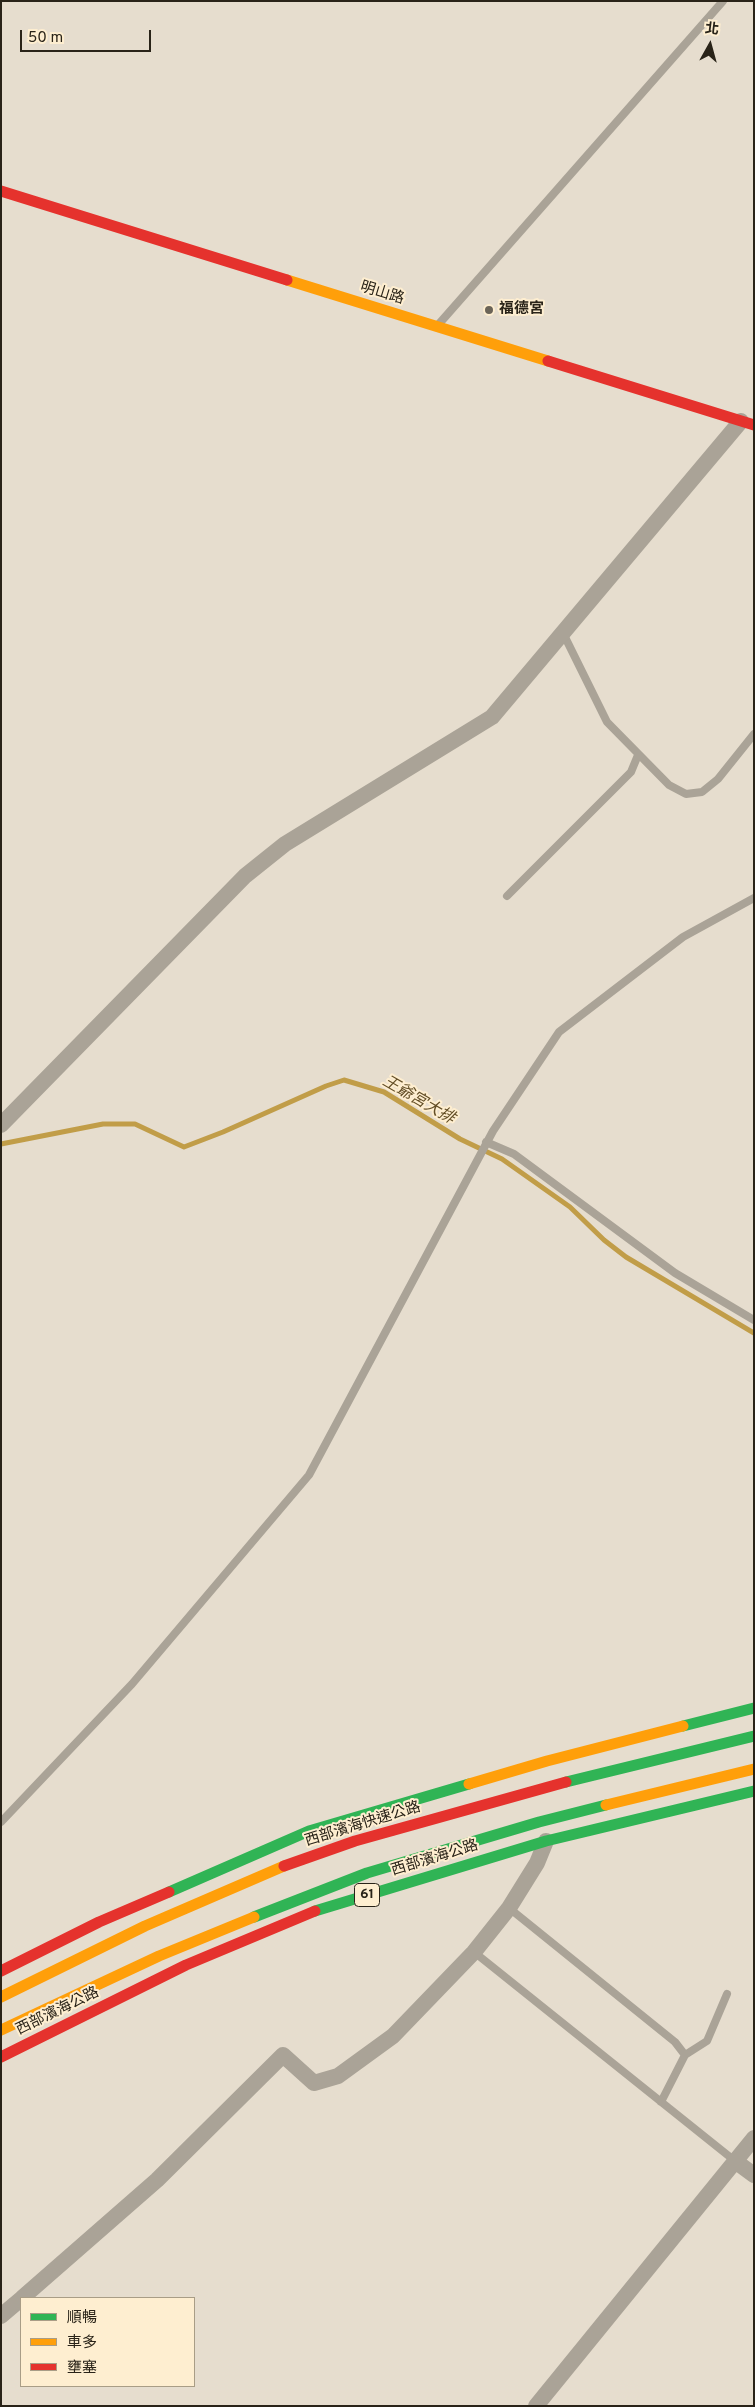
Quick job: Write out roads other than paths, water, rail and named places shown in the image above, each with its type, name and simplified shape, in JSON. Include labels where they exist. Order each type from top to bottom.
[{"type":"main road","name":"明山路","points":[[1,190],[747,423]]},
{"type":"main road","points":[[1,1971],[99,1922],[310,1831],[547,1761],[752,1708]]},
{"type":"main road","name":"西部濱海快速公路","points":[[1,1997],[36,1978],[145,1926],[287,1865],[355,1841],[542,1788],[754,1736]]},
{"type":"main road","name":"61","points":[[1,2030],[168,1952],[292,1901],[367,1873],[539,1822],[754,1769]]},
{"type":"main road","name":"西部濱海公路","points":[[1,2057],[186,1965],[323,1908],[546,1841],[754,1790]]},
{"type":"street","points":[[1,1125],[245,876],[284,844],[492,717],[563,632],[747,423]]},
{"type":"street","points":[[24,2297],[157,2180],[283,2055],[314,2083],[338,2076],[393,2036],[474,1952],[509,1908],[537,1864],[546,1841]]},
{"type":"street","points":[[536,2406],[754,2138]]},
{"type":"street","points":[[735,2161],[754,2175]]},
{"type":"street","points":[[1,2316],[20,2301]]},
{"type":"lane","points":[[437,326],[723,1]]},
{"type":"lane","points":[[563,632],[607,722],[669,785],[686,794],[702,792],[718,779],[754,734]]},
{"type":"lane","points":[[507,896],[631,772],[638,755]]},
{"type":"lane","points":[[1,1822],[132,1684],[309,1475],[486,1143],[559,1032],[683,938],[754,898]]},
{"type":"lane","points":[[486,1143],[514,1154],[675,1273],[754,1320]]},
{"type":"lane","points":[[509,1908],[675,2042],[685,2055]]},
{"type":"lane","points":[[474,1952],[735,2161]]},
{"type":"lane","points":[[661,2102],[685,2055],[707,2041],[727,1994]]},
{"type":"waterway","name":"王爺宮大排","points":[[1,1144],[103,1124],[135,1124],[184,1147],[344,1080],[384,1092],[460,1139],[502,1159],[570,1207],[604,1240],[626,1257],[754,1333]]},
{"type":"place","name":"福德宮","points":[[489,310]]}]
